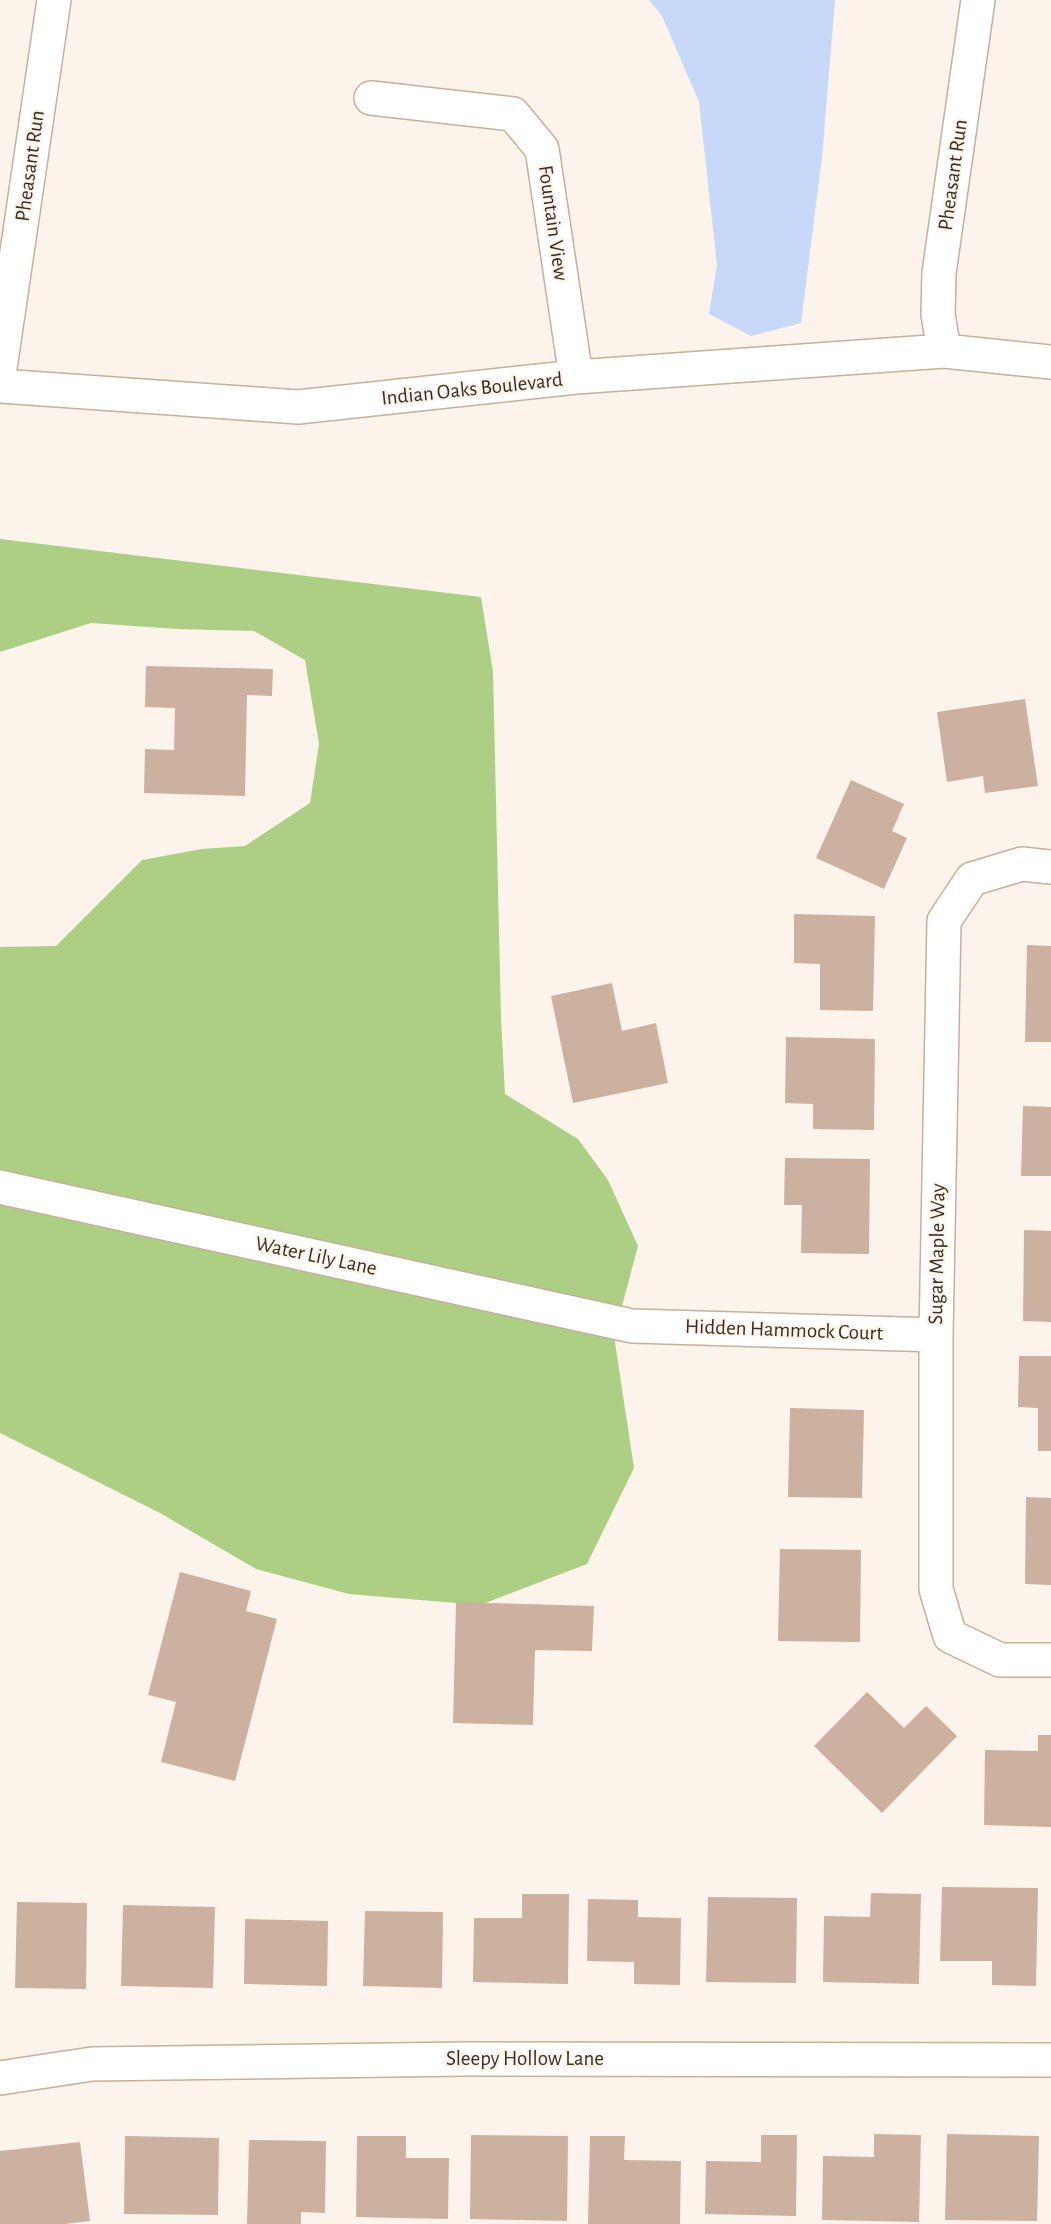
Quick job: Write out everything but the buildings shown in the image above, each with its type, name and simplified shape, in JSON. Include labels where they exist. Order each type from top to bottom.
[{"type":"street","name":"Pheasant Run","points":[[0,368],[54,0]]},
{"type":"street","name":"Pheasant Run","points":[[944,351],[938,314],[939,273],[978,0]]},
{"type":"street","name":"Fountain View","points":[[371,98],[513,114],[542,149],[576,377]]},
{"type":"street","name":"Indian Oaks Boulevard","points":[[0,386],[298,407],[576,377],[944,351],[1051,362]]},
{"type":"street","name":"Sugar Maple Way","points":[[1051,867],[1022,864],[972,879],[944,921],[936,1335],[936,1589],[950,1636],[1000,1660],[1051,1660]]},
{"type":"street","name":"Water Lily Lane","points":[[0,1187],[632,1326]]},
{"type":"street","name":"Hidden Hammock Court","points":[[632,1326],[936,1335]]},
{"type":"street","name":"Sleepy Hollow Lane","points":[[0,2078],[92,2064],[467,2059],[1051,2060]]},
{"type":"green space","points":[[0,539],[481,597],[493,672],[501,1018],[505,1094],[578,1139],[608,1180],[638,1246],[614,1336],[634,1468],[587,1564],[480,1605],[349,1594],[256,1569],[160,1513],[0,1433],[0,947],[56,946],[142,860],[202,849],[245,846],[310,803],[319,744],[305,660],[254,631],[91,623],[0,652]]},
{"type":"water","points":[[649,0],[835,0],[822,157],[801,323],[751,336],[709,314],[717,265],[699,102],[662,16]]}]
